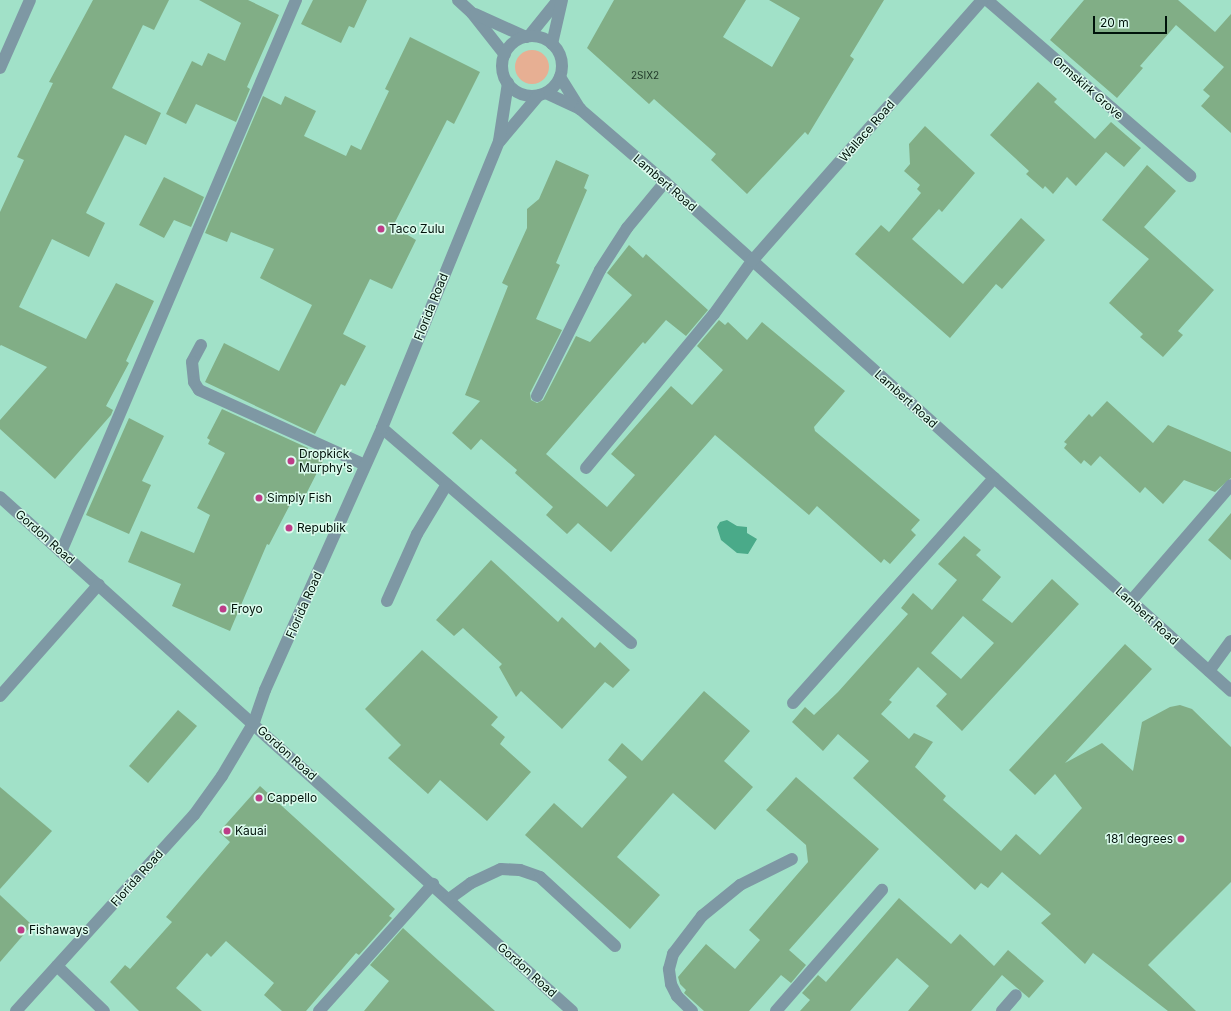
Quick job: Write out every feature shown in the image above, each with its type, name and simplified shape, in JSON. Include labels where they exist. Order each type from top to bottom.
[{"type":"street","points":[[1,64],[30,0]]},
{"type":"street","points":[[61,552],[296,0]]},
{"type":"street","points":[[458,0],[472,13],[505,55]]},
{"type":"street","points":[[472,13],[527,36],[540,37],[552,44],[560,56],[560,77],[543,94],[525,95],[508,82],[503,69],[505,55],[513,43],[527,36],[558,0]]},
{"type":"street","points":[[552,44],[562,0]]},
{"type":"street","name":"Wallace Road","points":[[586,468],[714,314],[752,261],[982,0]]},
{"type":"street","name":"Ormskirk Grove","points":[[986,0],[1190,176]]},
{"type":"street","name":"Lambert Road","points":[[560,77],[580,109],[665,182],[1231,691]]},
{"type":"street","name":"Florida Road","points":[[16,1011],[194,815],[222,776],[254,722],[265,690],[382,428],[500,141],[508,82]]},
{"type":"street","name":"Lambert Road","points":[[543,94],[580,109]]},
{"type":"street","name":"Florida Road","points":[[500,141],[543,94]]},
{"type":"street","points":[[537,396],[600,270],[627,228],[665,182]]},
{"type":"street","points":[[201,345],[192,362],[194,382],[199,390],[365,465]]},
{"type":"street","points":[[382,428],[631,643]]},
{"type":"street","points":[[793,703],[994,478]]},
{"type":"street","points":[[387,601],[410,547],[447,484]]},
{"type":"street","points":[[1131,601],[1231,485]]},
{"type":"street","name":"Gordon Road","points":[[0,497],[254,722],[572,1011]]},
{"type":"street","points":[[0,696],[99,584]]},
{"type":"street","points":[[1209,671],[1231,641]]},
{"type":"street","points":[[692,1011],[678,996],[671,984],[669,969],[673,954],[702,916],[740,885],[792,859]]},
{"type":"street","points":[[449,900],[471,883],[501,869],[520,870],[540,877],[615,946]]},
{"type":"street","points":[[319,1011],[433,884]]},
{"type":"street","points":[[776,1011],[882,890]]},
{"type":"street","points":[[57,966],[104,1011]]},
{"type":"street","points":[[1002,1011],[1016,995]]},
{"type":"shaded area","points":[[529,50],[535,50],[544,55],[548,61],[548,73],[544,79],[535,84],[529,84],[520,79],[515,70],[515,64],[520,55]]},
{"type":"shaded area","points":[[727,520],[737,526],[747,527],[747,533],[757,539],[748,554],[737,553],[721,540],[717,527],[720,522]]},
{"type":"building","points":[[93,0],[169,0],[154,30],[143,25],[112,88],[161,113],[146,145],[125,135],[86,213],[105,223],[89,257],[52,239],[19,307],[86,339],[116,283],[154,301],[126,361],[129,363],[106,406],[113,410],[111,415],[55,479],[0,429],[0,420],[47,367],[1,345],[0,346],[0,212],[24,160],[17,157],[53,83],[49,82]]},
{"type":"building","points":[[199,0],[248,0],[279,15],[247,87],[250,89],[236,122],[196,104],[186,124],[166,114],[192,61],[202,66],[208,53],[225,61],[241,23]]},
{"type":"building","points":[[313,0],[367,0],[354,28],[349,26],[341,43],[301,24]]},
{"type":"building","points":[[614,0],[746,0],[723,37],[772,67],[800,18],[769,0],[884,0],[850,56],[854,59],[808,135],[805,132],[747,194],[711,160],[716,154],[654,99],[649,104],[587,48]]},
{"type":"building","points":[[1084,0],[1178,0],[1215,32],[1231,14],[1231,133],[1201,106],[1210,96],[1203,90],[1224,67],[1176,25],[1140,66],[1143,68],[1117,98],[1050,40]]},
{"type":"building","points":[[410,37],[480,72],[454,124],[447,120],[393,226],[416,240],[392,289],[370,279],[343,334],[366,346],[345,386],[341,384],[315,434],[205,382],[224,343],[279,371],[312,305],[260,278],[274,249],[231,232],[227,242],[205,233],[263,96],[281,105],[285,96],[316,111],[304,136],[346,156],[351,145],[361,150],[389,91],[385,89]]},
{"type":"building","points":[[1038,82],[1057,99],[1054,102],[1095,139],[1111,122],[1141,148],[1124,167],[1106,152],[1076,186],[1067,177],[1053,194],[1045,186],[1043,189],[1026,174],[1029,171],[990,135]]},
{"type":"building","points":[[925,126],[975,173],[942,212],[939,209],[912,239],[963,284],[1021,218],[1045,240],[1002,289],[996,284],[950,338],[855,254],[881,225],[889,232],[921,193],[917,189],[920,185],[904,171],[910,164],[909,144]]},
{"type":"building","points":[[556,160],[589,175],[584,188],[587,190],[556,263],[560,265],[536,319],[562,330],[530,393],[531,400],[537,403],[543,400],[576,336],[590,342],[632,295],[607,273],[629,245],[643,258],[646,254],[708,310],[686,336],[666,320],[645,344],[643,342],[546,454],[607,507],[635,475],[611,454],[671,386],[692,405],[723,370],[697,346],[719,320],[725,325],[728,322],[747,340],[762,322],[845,391],[814,427],[815,431],[920,520],[911,530],[916,535],[890,564],[884,559],[881,563],[817,506],[809,515],[715,435],[611,552],[578,523],[567,534],[546,515],[553,507],[515,473],[517,470],[481,439],[471,450],[452,433],[480,401],[465,395],[508,286],[502,283],[527,228],[527,209],[539,199]]},
{"type":"building","points":[[1147,165],[1176,191],[1144,227],[1214,290],[1178,331],[1183,335],[1163,357],[1140,337],[1143,334],[1109,303],[1149,259],[1102,220]]},
{"type":"building","points":[[164,177],[204,197],[191,227],[174,220],[164,238],[139,225]]},
{"type":"building","points":[[1107,401],[1153,443],[1168,425],[1231,452],[1231,478],[1215,492],[1184,480],[1163,504],[1145,487],[1140,493],[1100,456],[1091,466],[1084,460],[1081,464],[1064,448],[1067,444],[1064,442],[1089,414],[1092,417]]},
{"type":"building","points":[[222,409],[308,448],[307,450],[324,459],[302,502],[294,497],[269,545],[267,544],[230,631],[172,606],[181,584],[128,562],[141,531],[194,553],[210,515],[197,508],[225,453],[208,444],[210,440],[207,438]]},
{"type":"building","points":[[129,418],[164,436],[142,481],[151,485],[129,534],[86,515]]},
{"type":"building","points":[[1231,513],[1231,560],[1208,540]]},
{"type":"building","points":[[964,536],[981,550],[976,555],[1001,577],[982,600],[1012,623],[1052,579],[1079,604],[962,731],[936,706],[947,694],[918,667],[889,700],[892,702],[881,714],[909,739],[914,733],[933,742],[915,767],[946,796],[943,800],[1001,851],[1016,834],[1040,855],[1082,808],[1055,774],[1035,795],[1009,770],[1125,644],[1152,669],[1065,763],[1102,743],[1133,771],[1142,722],[1170,707],[1180,705],[1192,709],[1231,747],[1231,882],[1148,965],[1196,1011],[1168,1011],[1093,953],[1085,964],[1041,923],[1051,914],[1002,872],[988,888],[981,883],[975,890],[853,778],[869,761],[838,734],[823,751],[792,722],[805,707],[814,715],[838,692],[908,614],[901,608],[913,593],[932,610],[957,580],[938,564]],"holes":[[[963,616],[994,643],[961,679],[931,653]]]},
{"type":"building","points":[[491,560],[558,622],[562,617],[595,648],[600,642],[630,670],[613,688],[605,682],[562,729],[521,691],[516,697],[499,667],[502,664],[463,628],[454,636],[436,620]]},
{"type":"building","points":[[422,650],[498,717],[491,725],[505,737],[500,744],[531,772],[487,821],[440,780],[428,794],[388,758],[401,745],[365,709]]},
{"type":"building","points":[[704,691],[750,731],[724,761],[753,787],[715,830],[673,793],[617,857],[660,895],[630,929],[525,835],[554,803],[582,828],[627,777],[608,760],[622,743],[642,761]]},
{"type":"building","points":[[178,710],[197,726],[148,783],[129,766]]},
{"type":"building","points":[[796,777],[879,849],[789,950],[806,965],[791,983],[781,975],[749,1011],[704,1011],[684,993],[686,990],[680,984],[678,977],[706,944],[735,969],[760,940],[749,930],[808,862],[806,845],[766,810]]},
{"type":"building","points":[[260,786],[395,909],[389,916],[392,918],[359,955],[356,953],[306,1011],[282,1011],[264,995],[274,983],[226,941],[211,957],[207,953],[176,988],[202,1011],[139,1011],[110,982],[125,965],[130,969],[172,922],[166,917],[230,842],[219,832]]},
{"type":"building","points":[[0,787],[52,831],[0,889]]},
{"type":"building","points":[[0,895],[32,925],[0,962]]},
{"type":"building","points":[[899,898],[951,944],[960,934],[994,966],[1008,950],[1044,981],[1029,998],[1002,975],[971,1011],[908,1011],[929,986],[897,958],[850,1011],[800,1011],[810,1000],[802,993],[818,975],[826,982]]},
{"type":"building","points":[[403,928],[495,1011],[364,1011],[389,981],[370,965]]},
{"type":"place","name":"Taco Zulu","points":[[381,229]]},
{"type":"place","name":"Dropkick Murphy's","points":[[291,461]]},
{"type":"place","name":"Simply Fish","points":[[259,498]]},
{"type":"place","name":"Republik","points":[[289,528]]},
{"type":"place","name":"Froyo","points":[[223,609]]},
{"type":"place","name":"Cappello","points":[[259,798]]},
{"type":"place","name":"Kauai","points":[[227,831]]},
{"type":"place","name":"181 degrees","points":[[1181,839]]},
{"type":"place","name":"Fishaways","points":[[21,930]]}]
